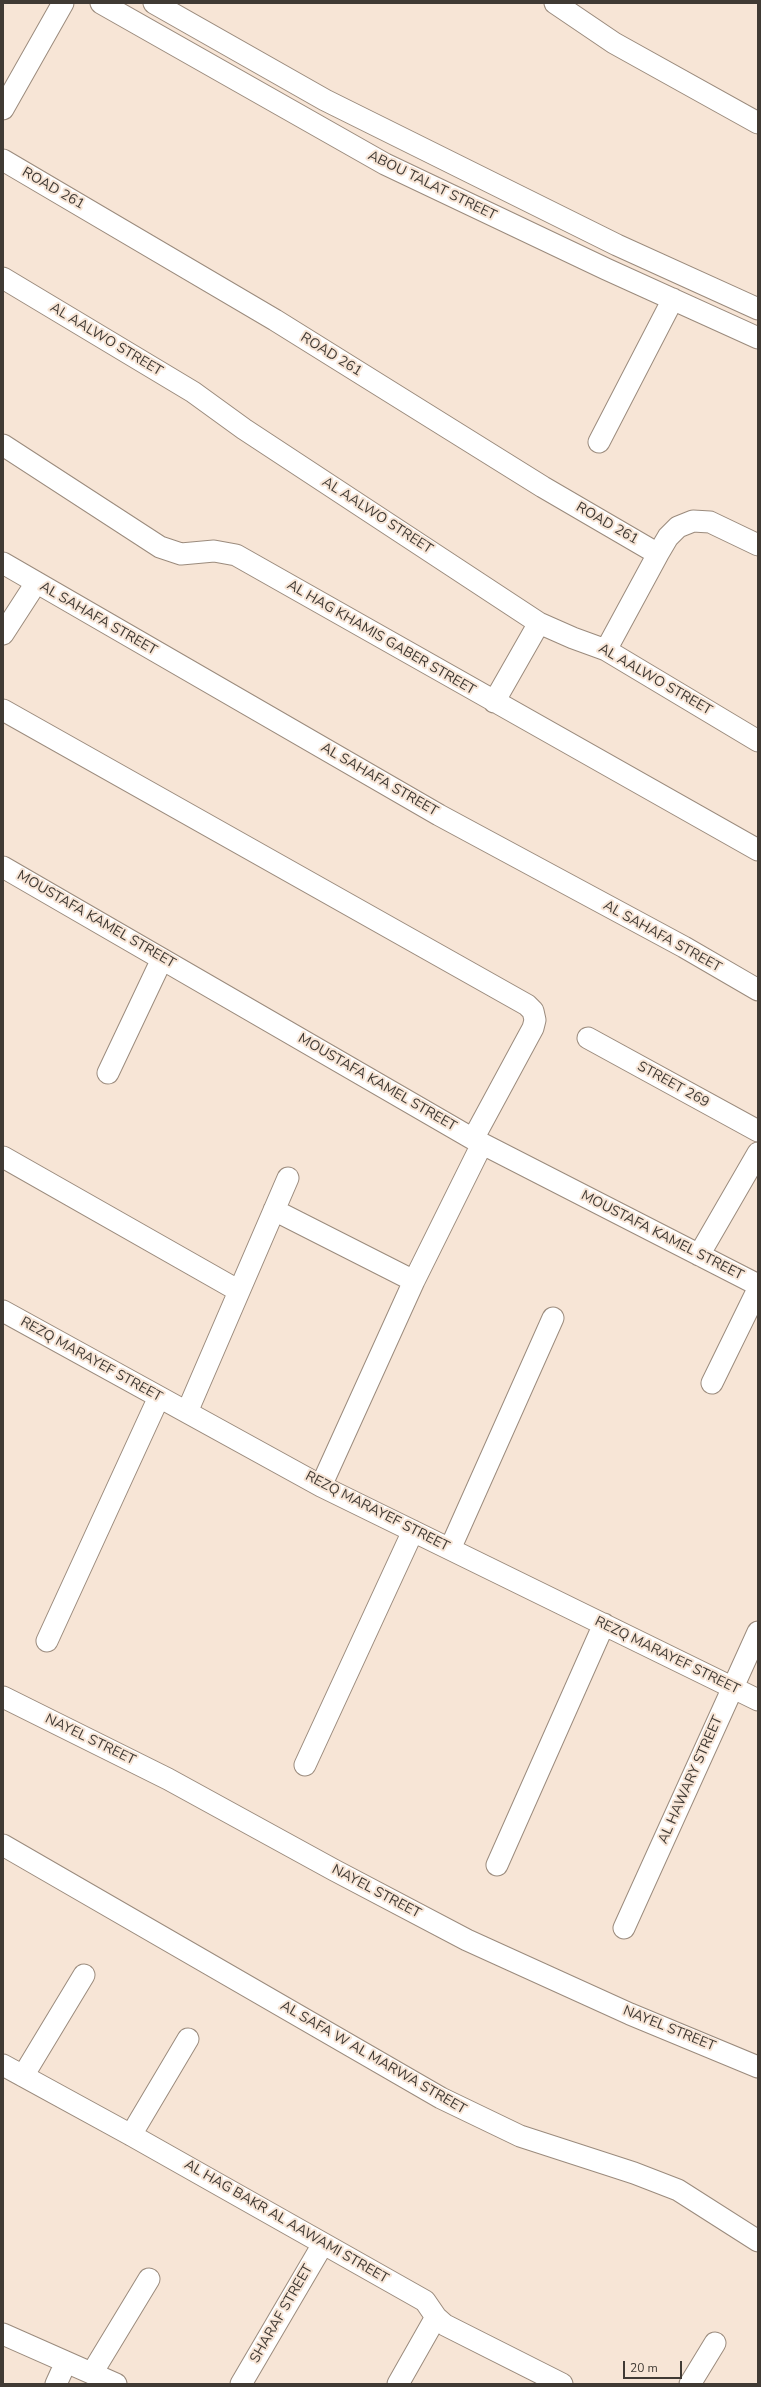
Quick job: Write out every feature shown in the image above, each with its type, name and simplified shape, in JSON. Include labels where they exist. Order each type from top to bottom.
[{"type":"street","points":[[3,109],[63,3]]},
{"type":"street","name":"ABOU TALAT STREET","points":[[154,3],[332,104],[610,242],[758,309]]},
{"type":"street","points":[[555,3],[614,43],[758,123]]},
{"type":"street","name":"ABOU TALAT STREET","points":[[114,6],[385,164],[758,338]]},
{"type":"street","name":"ROAD 261","points":[[3,160],[275,320],[543,487],[658,554]]},
{"type":"street","name":"AL AALWO STREET","points":[[3,278],[193,392],[244,429],[539,623],[573,638],[606,650],[758,741]]},
{"type":"street","points":[[599,442],[673,299]]},
{"type":"street","name":"AL HAG KHAMIS GABER STREET","points":[[3,445],[160,546],[181,554],[214,551],[236,555],[758,850]]},
{"type":"street","points":[[606,650],[658,554],[668,537],[678,527],[694,521],[710,522],[758,545]]},
{"type":"street","name":"AL SAHAFA STREET","points":[[3,563],[446,819],[684,948],[758,990]]},
{"type":"street","points":[[3,634],[36,583]]},
{"type":"street","points":[[494,702],[539,623]]},
{"type":"street","points":[[3,710],[527,1005],[533,1011],[535,1020],[533,1028],[477,1141],[321,1486]]},
{"type":"street","name":"MOUSTAFA KAMEL STREET","points":[[3,866],[477,1141],[758,1285]]},
{"type":"street","points":[[108,1072],[162,959]]},
{"type":"street","name":"STREET 269","points":[[588,1038],[758,1131]]},
{"type":"street","points":[[699,1255],[758,1153]]},
{"type":"street","points":[[3,1157],[239,1291]]},
{"type":"street","points":[[187,1412],[288,1178]]},
{"type":"street","points":[[274,1210],[414,1281]]},
{"type":"street","points":[[712,1383],[758,1289]]},
{"type":"street","name":"REZQ MARAYEF STREET","points":[[3,1311],[321,1486],[758,1700]]},
{"type":"street","points":[[450,1549],[553,1318]]},
{"type":"street","points":[[47,1641],[159,1396]]},
{"type":"street","points":[[305,1765],[413,1531]]},
{"type":"street","points":[[497,1865],[604,1624]]},
{"type":"street","name":"AL HAWARY STREET","points":[[624,1928],[758,1632]]},
{"type":"street","name":"NAYEL STREET","points":[[3,1697],[168,1779],[334,1870],[474,1943],[609,2005],[758,2068]]},
{"type":"street","name":"AL SAFA W AL MARWA STREET","points":[[3,1845],[447,2102],[520,2136],[634,2173],[678,2190],[758,2241]]},
{"type":"street","points":[[23,2076],[84,1975]]},
{"type":"street","points":[[131,2134],[188,2040]]},
{"type":"street","name":"AL HAG BAKR AL AAWAMI STREET","points":[[3,2065],[131,2134],[425,2301],[436,2317],[446,2325],[562,2384]]},
{"type":"street","name":"SHARAF STREET","points":[[241,2384],[323,2244]]},
{"type":"street","points":[[92,2373],[149,2279]]},
{"type":"street","points":[[398,2384],[436,2317]]},
{"type":"street","points":[[3,2334],[116,2384]]},
{"type":"street","points":[[690,2384],[715,2343]]},
{"type":"street","points":[[56,2384],[66,2362]]}]
